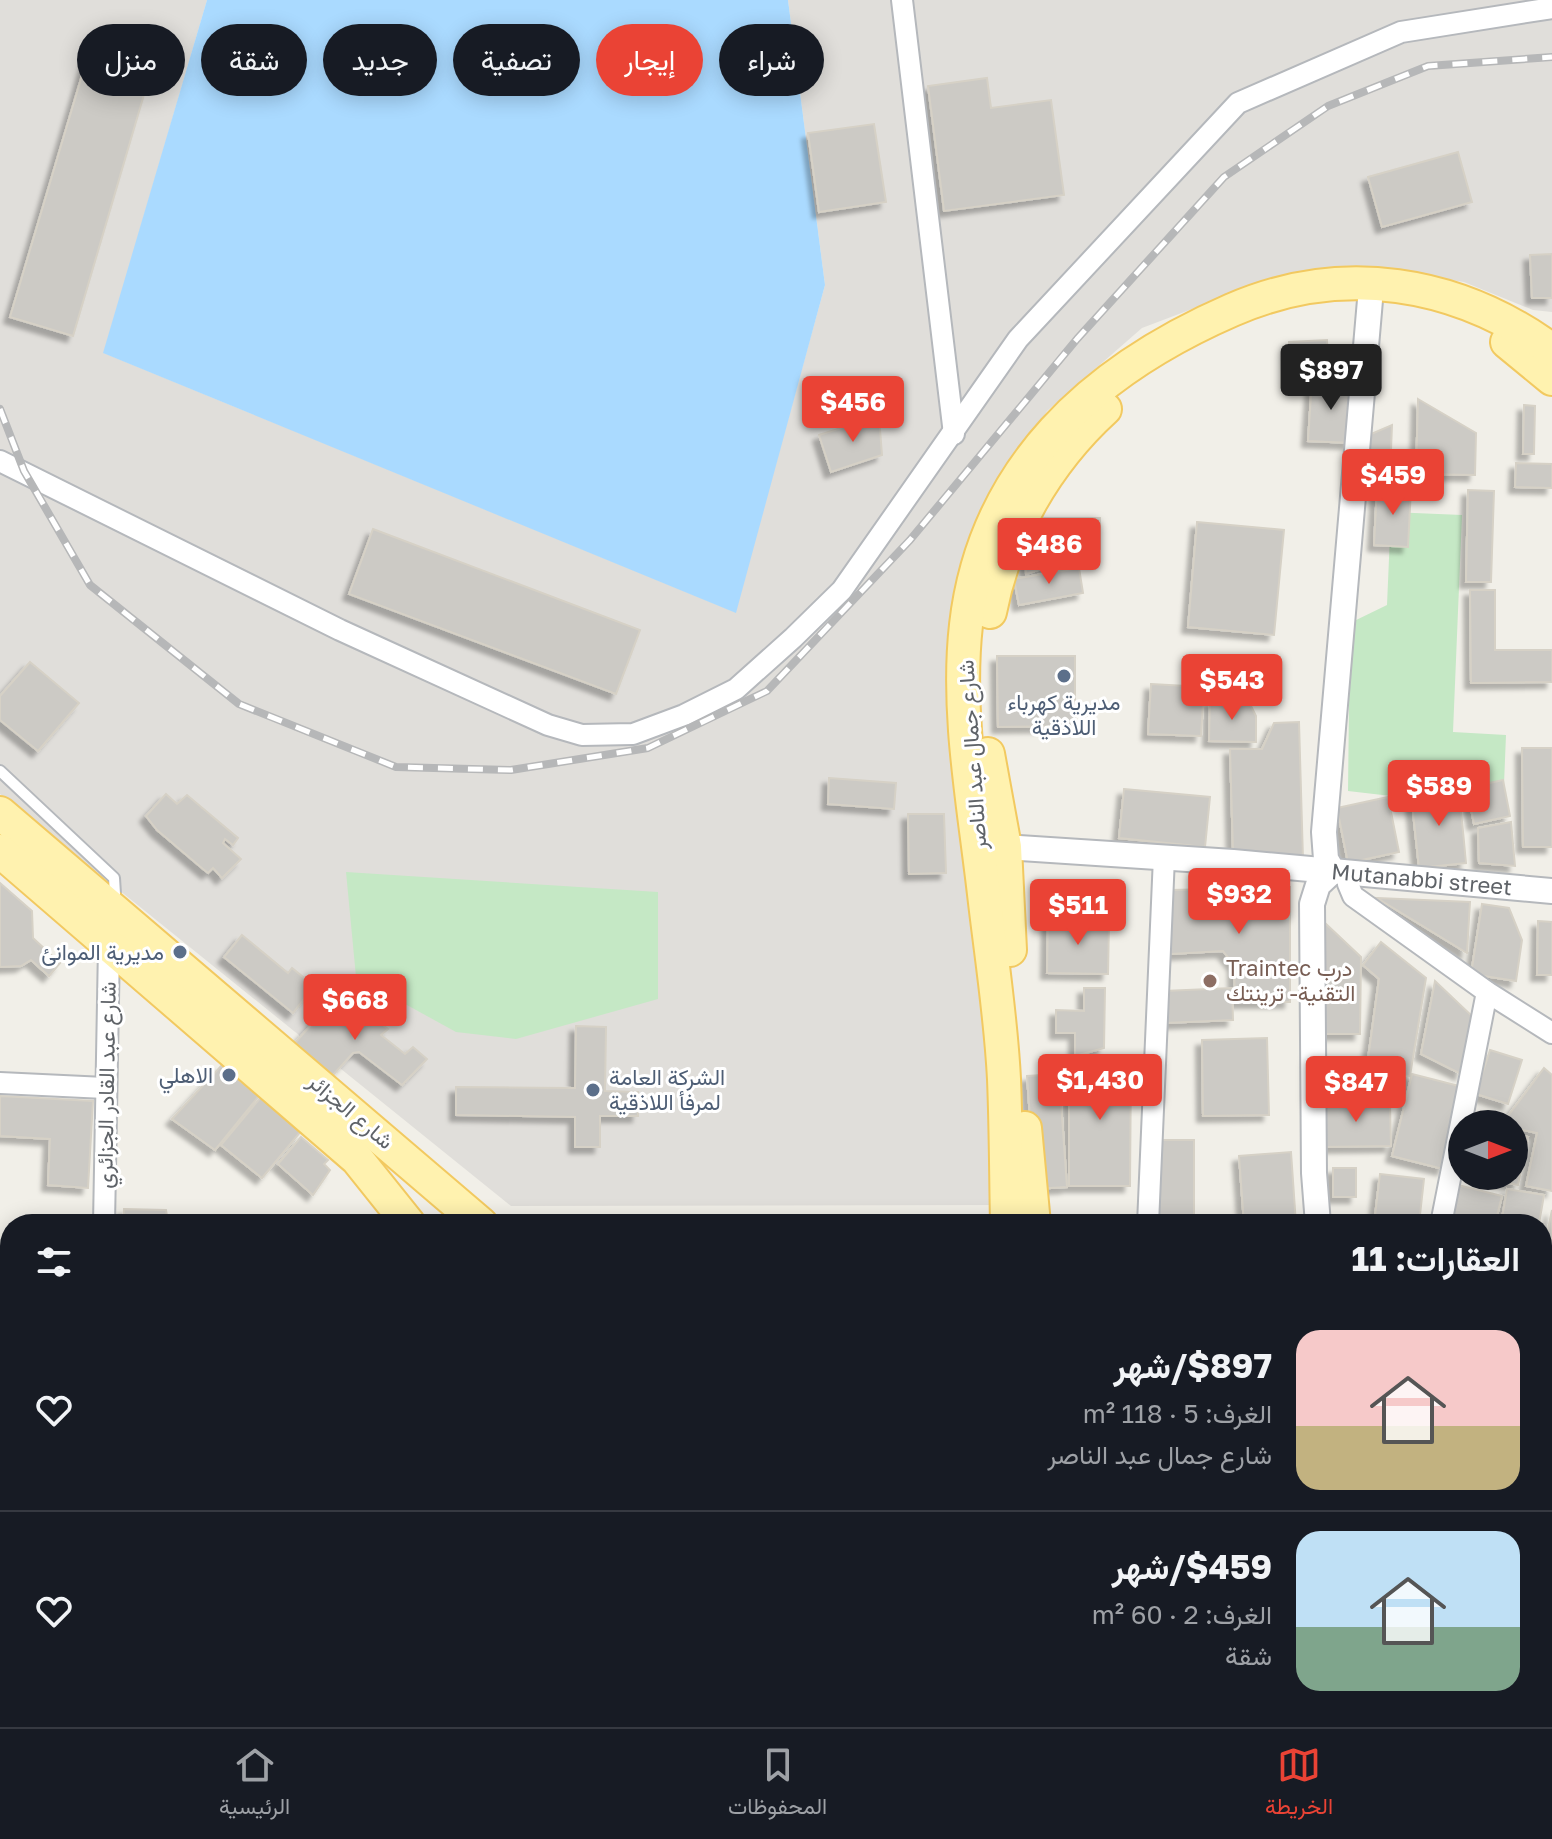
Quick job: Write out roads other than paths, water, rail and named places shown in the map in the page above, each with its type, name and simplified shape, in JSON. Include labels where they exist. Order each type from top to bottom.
[{"type":"main road","name":"شارع جمال عبد الناصر","points":[[1007,1214],[1003,1076],[963,680],[971,591],[985,544],[1011,489],[1053,430],[1106,380],[1192,327],[1242,305],[1286,292],[1333,285],[1379,284],[1425,290],[1470,302],[1508,320],[1552,350]]},
{"type":"main road","name":"شارع جمال عبد الناصر","points":[[1033,1214],[1005,847],[986,745],[987,630],[996,582],[1032,499],[1057,460],[1087,425],[1121,393],[1159,366],[1199,344],[1286,309],[1327,301],[1405,303],[1472,323],[1503,340],[1552,379]]},
{"type":"main road","name":"شارع الجزائر","points":[[0,813],[469,1214]]},
{"type":"main road","name":"شارع الجزائر","points":[[0,851],[357,1159],[401,1214]]},
{"type":"main road","points":[[109,946],[112,911]]},
{"type":"main road","points":[[357,1159],[373,1193],[378,1214]]},
{"type":"street","points":[[902,0],[954,434]]},
{"type":"street","points":[[0,461],[326,623],[548,725],[582,735],[633,734],[684,715],[736,689],[842,590],[1018,339],[1238,103],[1401,32],[1552,8]]},
{"type":"street","points":[[1370,300],[1324,850],[1343,872],[1353,896],[1487,992],[1552,1033]]},
{"type":"street","name":"Mutanabbi street","points":[[1005,847],[1164,857],[1552,891]]},
{"type":"street","points":[[1148,1214],[1164,857]]},
{"type":"street","points":[[1317,1214],[1314,1173],[1312,904],[1318,885],[1343,872]]},
{"type":"street","name":"شارع عبد القادر الجزائري","points":[[104,1214],[109,946]]},
{"type":"street","points":[[1443,1214],[1487,992]]},
{"type":"street","points":[[0,1083],[105,1088]]},
{"type":"lane","points":[[0,771],[114,878],[112,911]]},
{"type":"water","points":[[207,0],[788,0],[791,24],[719,24],[719,96],[800,96],[825,285],[736,613],[103,353],[179,96],[185,96],[185,75]]},
{"type":"railway","points":[[0,409],[24,471],[90,585],[239,704],[396,767],[511,770],[648,748],[767,691],[910,540],[1077,339],[1224,177],[1328,106],[1428,66],[1552,57]]},
{"type":"place","name":"مديرية كهرباء اللاذقية","points":[[1064,676]]},
{"type":"place","name":"مديرية الموانئ","points":[[180,952]]},
{"type":"place","name":"Traintec درب التقنية- ترينتك","points":[[1210,981]]},
{"type":"place","name":"الاهلي","points":[[229,1075]]},
{"type":"place","name":"الشركة العامة لمرفأ اللاذقية","points":[[593,1090]]}]
